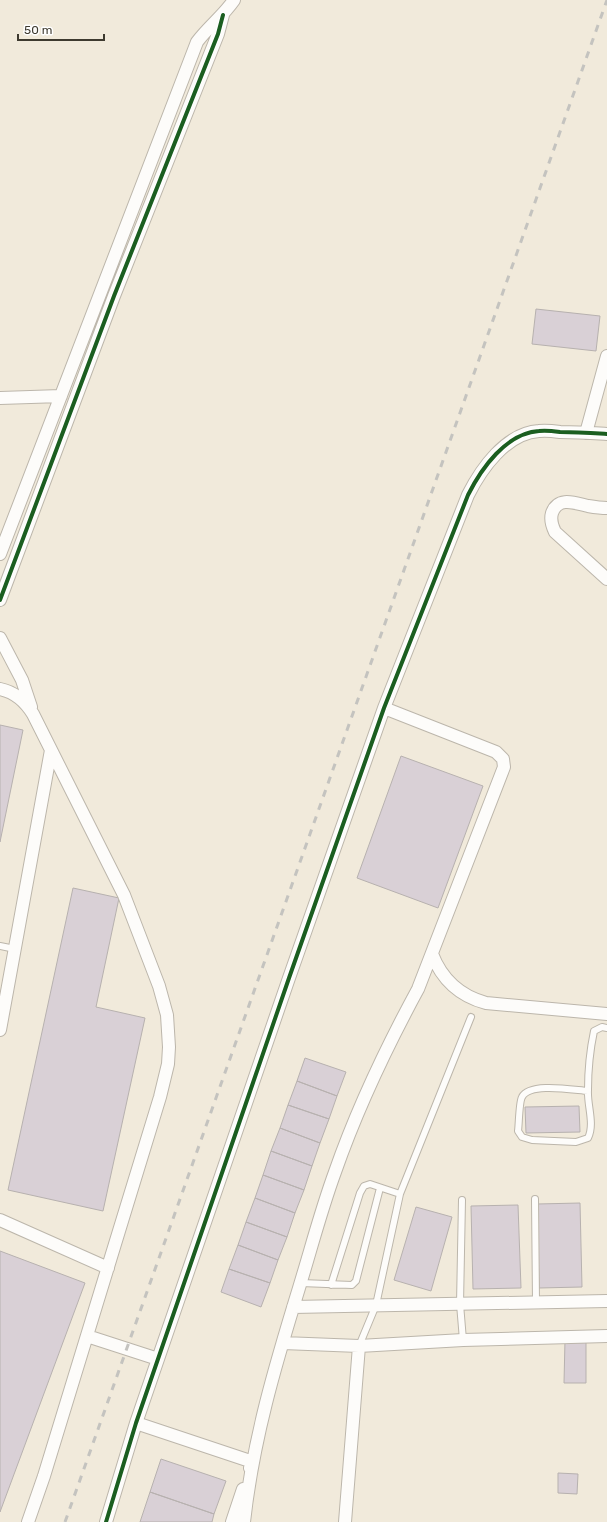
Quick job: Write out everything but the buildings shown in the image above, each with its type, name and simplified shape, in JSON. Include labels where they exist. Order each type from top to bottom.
[{"type":"street","points":[[0,554],[197,42],[208,28],[223,15],[234,0]]},
{"type":"street","points":[[0,600],[111,303],[218,34],[223,15]]},
{"type":"street","points":[[586,433],[607,356]]},
{"type":"street","points":[[0,398],[60,396]]},
{"type":"street","points":[[106,1522],[136,1423],[384,708],[468,495],[481,472],[503,448],[528,433],[538,431],[607,434]]},
{"type":"street","points":[[607,508],[564,502],[554,510],[551,518],[555,532],[607,579]]},
{"type":"street","points":[[0,638],[22,680],[33,714],[124,894],[164,1001],[168,1030],[169,1053],[164,1081],[108,1268],[44,1476],[28,1522]]},
{"type":"street","points":[[0,689],[16,695],[33,714]]},
{"type":"street","points":[[244,1522],[253,1462],[266,1401],[321,1213],[350,1132],[383,1057],[418,989],[503,771],[504,763],[500,755],[496,752],[384,708]]},
{"type":"street","points":[[0,1030],[51,750]]},
{"type":"street","points":[[432,954],[440,972],[453,987],[477,1001],[607,1014]]},
{"type":"street","points":[[0,1220],[108,1268]]},
{"type":"street","points":[[293,1307],[607,1300]]},
{"type":"street","points":[[87,1336],[158,1359]]},
{"type":"street","points":[[282,1343],[359,1346],[463,1340],[607,1336]]},
{"type":"street","points":[[345,1522],[359,1346]]},
{"type":"street","points":[[136,1423],[253,1462]]},
{"type":"street","points":[[232,1522],[253,1462]]},
{"type":"lane","points":[[0,946],[15,949]]},
{"type":"lane","points":[[359,1346],[376,1305],[400,1194],[471,1017]]},
{"type":"lane","points":[[588,1091],[540,1088],[528,1091],[522,1098],[518,1131],[522,1137],[532,1140],[576,1142],[588,1138],[591,1131],[588,1091],[592,1042],[594,1031],[602,1027],[607,1028]]},
{"type":"lane","points":[[331,1285],[360,1193],[364,1186],[370,1184],[400,1194]]},
{"type":"lane","points":[[301,1283],[352,1285],[356,1281],[380,1188]]},
{"type":"lane","points":[[535,1199],[536,1302]]},
{"type":"lane","points":[[462,1200],[460,1304],[463,1340]]},
{"type":"railway","points":[[65,1522],[607,0]]},
{"type":"cycle path","points":[[0,600],[114,296],[218,34],[223,15]]},
{"type":"cycle path","points":[[106,1522],[136,1423],[289,978],[384,708],[468,495],[480,474],[496,454],[505,445],[527,433],[547,431],[607,434]]}]
